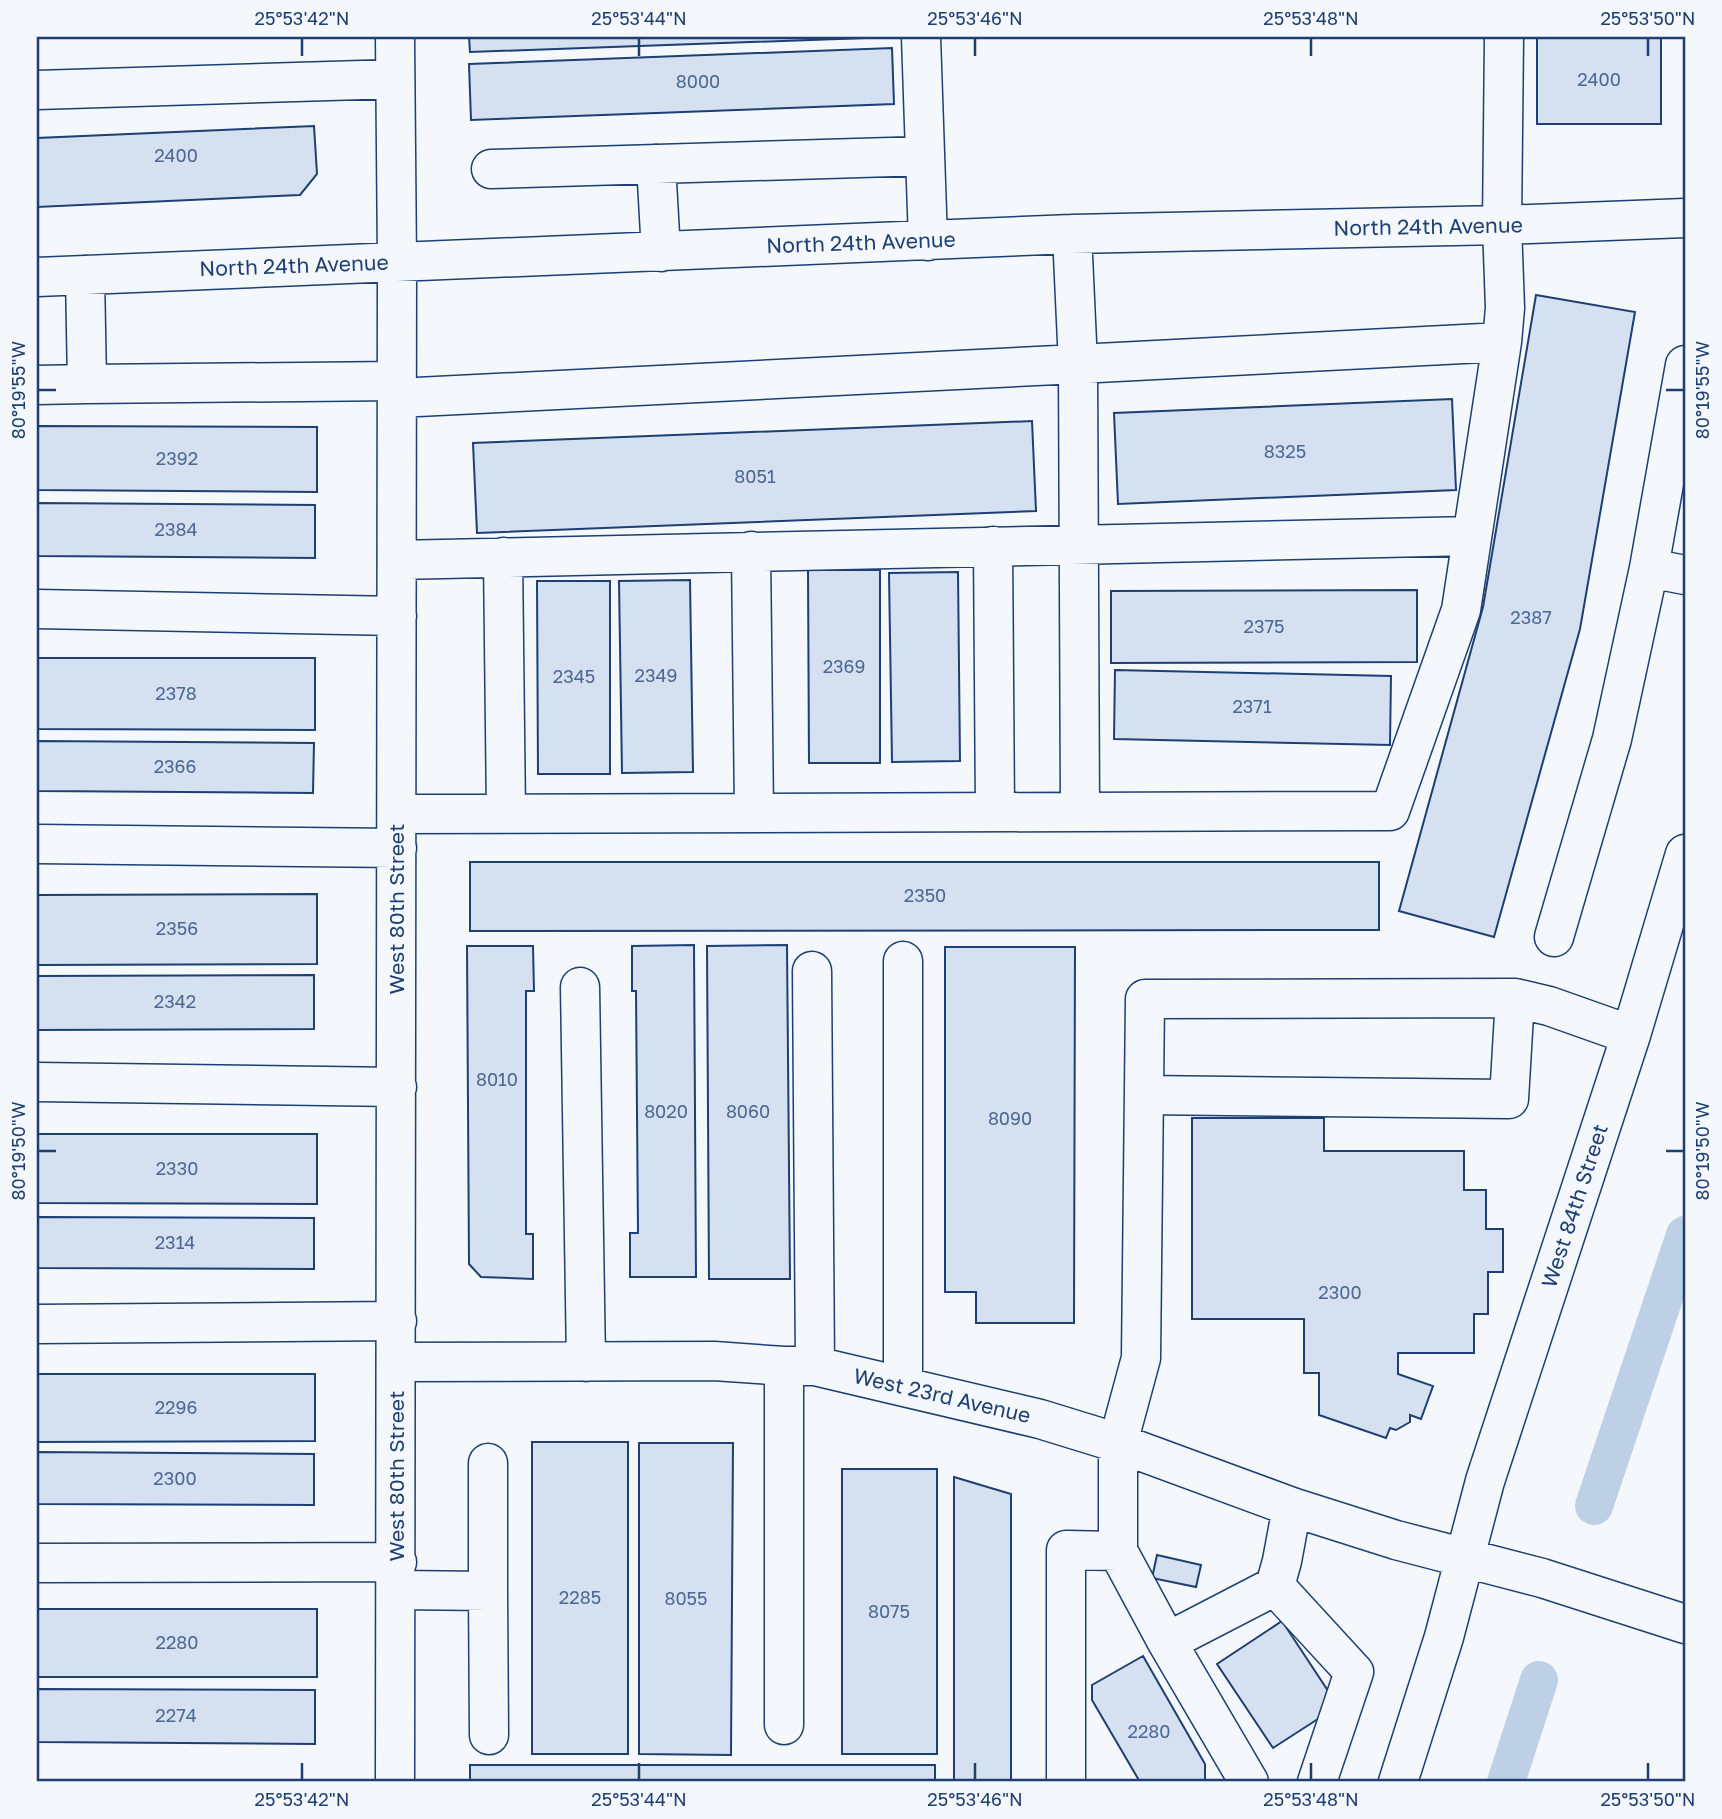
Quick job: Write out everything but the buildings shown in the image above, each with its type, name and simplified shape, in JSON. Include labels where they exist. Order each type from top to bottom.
[{"type":"street","name":"West 80th Street","points":[[395,37],[396,1782]]},
{"type":"street","points":[[921,37],[928,241]]},
{"type":"street","points":[[37,844],[397,831],[506,814],[1390,811],[1461,610],[1502,342],[1505,308],[1502,225],[1504,37]]},
{"type":"street","points":[[37,90],[395,79]]},
{"type":"street","points":[[491,169],[925,156]]},
{"type":"street","points":[[656,164],[661,252]]},
{"type":"street","name":"North 24th Avenue","points":[[37,277],[1072,234],[1502,225],[1685,218]]},
{"type":"street","points":[[1072,234],[1078,365],[1080,812]]},
{"type":"street","points":[[85,275],[87,384]]},
{"type":"street","points":[[37,385],[397,390],[1078,365],[1502,342]]},
{"type":"street","points":[[1554,937],[1612,738],[1641,614],[1667,571],[1685,365]]},
{"type":"street","points":[[397,560],[1472,536]]},
{"type":"street","points":[[993,546],[995,812]]},
{"type":"street","points":[[751,551],[754,813]]},
{"type":"street","points":[[503,557],[506,814]]},
{"type":"street","points":[[37,609],[397,616]]},
{"type":"street","name":"West 84th Street","points":[[1398,1782],[1444,1637],[1485,1481],[1631,1035],[1685,854]]},
{"type":"street","points":[[903,961],[903,1386]]},
{"type":"street","points":[[784,1725],[812,971]]},
{"type":"street","points":[[580,987],[586,1362]]},
{"type":"street","points":[[1249,1782],[1167,1642],[1118,1551],[1118,1443],[1141,1358],[1145,999],[1515,998],[1549,1006],[1631,1035]]},
{"type":"street","points":[[1144,1094],[1509,1099],[1515,998]]},
{"type":"street","points":[[37,1082],[397,1087]]},
{"type":"street","points":[[37,1324],[397,1321]]},
{"type":"street","name":"West 23rd Avenue","points":[[397,1362],[715,1361],[799,1366],[903,1386],[1040,1419],[1118,1443],[1292,1507],[1396,1540],[1465,1557]]},
{"type":"street","points":[[488,1463],[489,1735]]},
{"type":"street","points":[[1167,1642],[1275,1586],[1292,1507]]},
{"type":"street","points":[[1066,1782],[1066,1550],[1118,1551]]},
{"type":"street","points":[[1465,1557],[1567,1585],[1685,1624]]},
{"type":"street","points":[[37,1563],[397,1576],[488,1591]]},
{"type":"street","points":[[1275,1586],[1354,1672],[1317,1782]]},
{"type":"waterway","points":[[1594,1506],[1685,1235]]},
{"type":"waterway","points":[[1506,1782],[1539,1680]]}]
